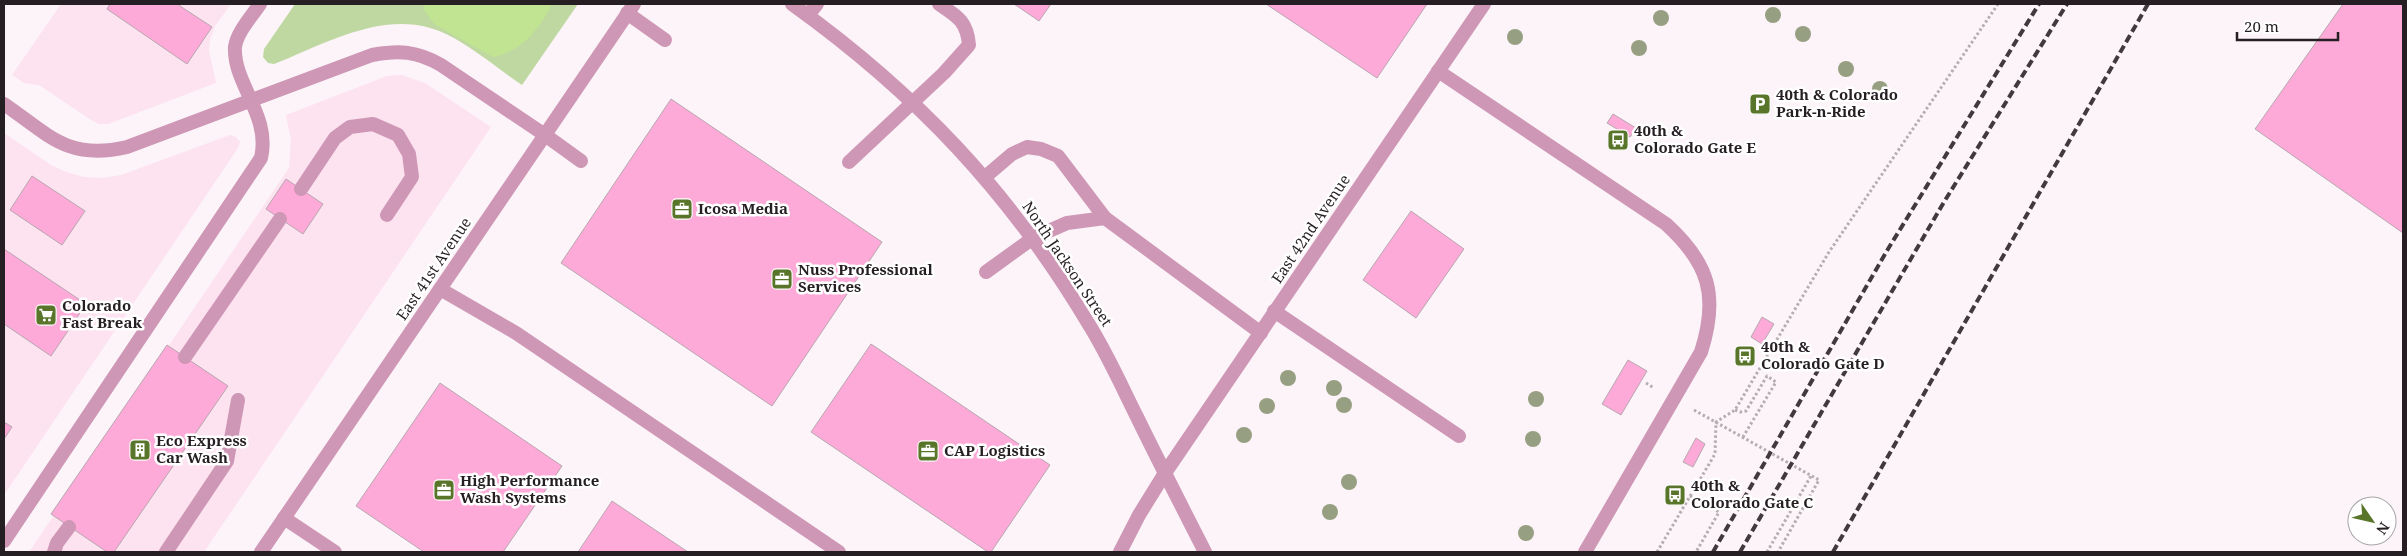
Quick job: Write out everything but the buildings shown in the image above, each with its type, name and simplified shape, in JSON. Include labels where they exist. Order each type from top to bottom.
[{"type":"street","points":[[4,542],[254,172],[261,158],[264,144],[252,100],[240,73],[235,46],[240,34],[260,4]]},
{"type":"street","name":"North Jackson Street","points":[[792,4],[847,44],[913,101],[985,177],[1033,238],[1093,332],[1205,552]]},
{"type":"street","points":[[808,15],[817,4]]},
{"type":"street","points":[[849,162],[944,73],[969,45],[968,31],[960,18],[938,4]]},
{"type":"street","name":"East 42nd Avenue","points":[[1120,552],[1139,515],[1165,473],[1484,4]]},
{"type":"street","points":[[630,8],[665,40]]},
{"type":"street","name":"East 41st Avenue","points":[[261,552],[630,8]]},
{"type":"street","points":[[4,104],[62,144],[76,150],[94,152],[127,147],[372,54],[409,51],[441,65],[581,161]]},
{"type":"street","points":[[1438,71],[1666,224],[1694,252],[1707,284],[1710,304],[1709,322],[1701,352],[1585,552]]},
{"type":"street","points":[[301,189],[335,138],[350,127],[373,124],[398,134],[409,154],[412,177],[387,215]]},
{"type":"street","points":[[985,177],[1020,150],[1027,147],[1041,149],[1058,156],[1105,218],[1261,333]]},
{"type":"street","points":[[986,272],[1033,238],[1067,223],[1105,218]]},
{"type":"street","points":[[185,357],[280,219]]},
{"type":"street","points":[[440,290],[516,333],[839,552]]},
{"type":"street","points":[[1274,311],[1459,436]]},
{"type":"street","points":[[166,552],[227,461],[238,400]]},
{"type":"street","points":[[284,518],[335,552]]},
{"type":"street","points":[[54,552],[57,544],[69,527]]},
{"type":"path","points":[[1657,552],[1715,454],[1716,422],[1734,410],[1829,252],[1998,4]]},
{"type":"path","points":[[1734,410],[1746,411],[1767,376],[1776,382],[1743,438]]},
{"type":"path","points":[[1723,426],[1819,480],[1778,552]]},
{"type":"path","points":[[1767,552],[1811,476]]},
{"type":"path","points":[[1690,496],[1719,512],[1696,552]]},
{"type":"shaded area","points":[[61,4],[231,4],[215,26],[210,40],[209,51],[216,83],[108,124],[99,124],[91,120],[39,85],[24,83],[12,75]]},
{"type":"shaded area","points":[[295,4],[578,4],[522,85],[456,39],[424,26],[403,24],[358,31],[274,64],[268,63],[263,57],[264,49]]},
{"type":"shaded area","points":[[424,4],[552,4],[535,31],[528,38],[513,50],[493,57],[434,24],[424,10]]},
{"type":"shaded area","points":[[402,75],[425,83],[491,127],[204,552],[29,552],[289,168],[291,140],[286,115],[387,76]]},
{"type":"shaded area","points":[[4,133],[51,165],[66,172],[84,177],[103,178],[121,175],[230,135],[236,137],[240,142],[238,148],[4,495]]},
{"type":"railway","points":[[1713,552],[1888,249],[2039,4]]},
{"type":"railway","points":[[1740,552],[1944,202],[2067,4]]},
{"type":"railway","points":[[1833,552],[2148,4]]},
{"type":"place","name":"40th & Colorado Park-n-Ride","points":[[1760,104]]},
{"type":"place","name":"40th & Colorado Gate E","points":[[1618,140]]},
{"type":"place","name":"Icosa Media","points":[[682,209]]},
{"type":"place","name":"Nuss Professional Services","points":[[782,279]]},
{"type":"place","name":"Colorado Fast Break","points":[[46,315]]},
{"type":"place","name":"40th & Colorado Gate D","points":[[1745,356]]},
{"type":"place","name":"Eco Express Car Wash","points":[[140,450]]},
{"type":"place","name":"CAP Logistics","points":[[928,451]]},
{"type":"place","name":"High Performance Wash Systems","points":[[444,490]]},
{"type":"place","name":"40th & Colorado Gate C","points":[[1675,495]]}]
